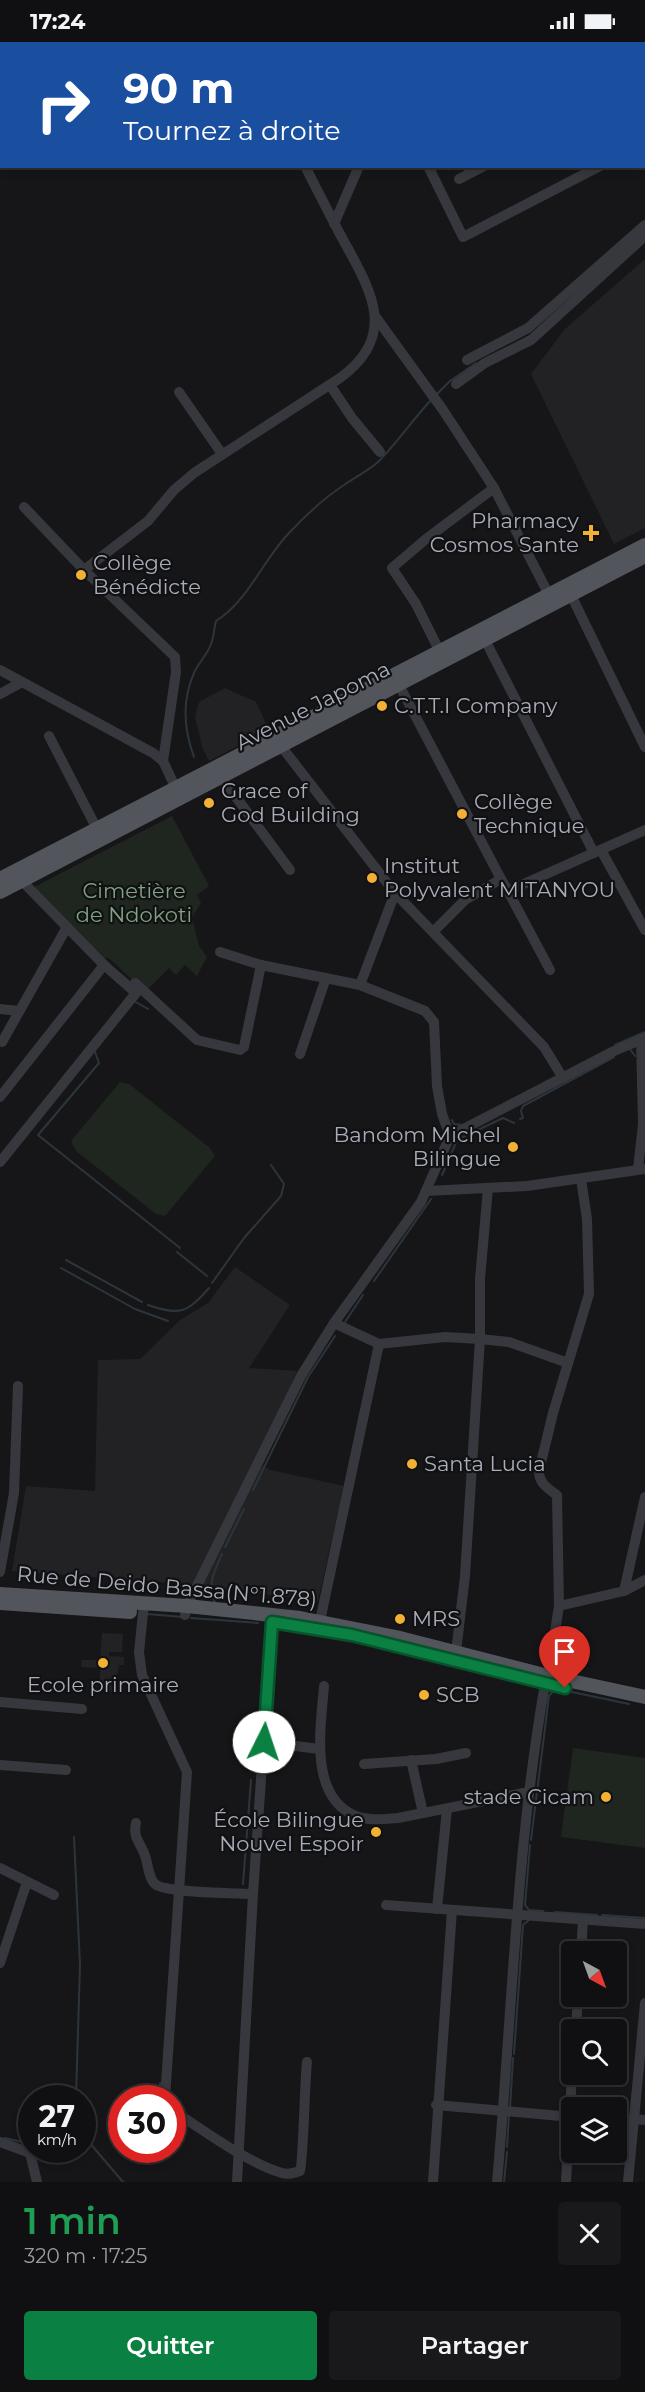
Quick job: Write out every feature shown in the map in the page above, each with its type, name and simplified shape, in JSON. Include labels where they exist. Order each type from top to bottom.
[{"type":"main road","name":"Avenue Japoma","points":[[0,879],[97,829],[178,793],[221,777],[399,685],[549,595],[645,545]]},
{"type":"main road","name":"Avenue Japoma","points":[[0,892],[440,652],[570,595],[645,556]]},
{"type":"main road","name":"Rue de Deido Bassa(N°1.878)","points":[[0,1593],[143,1608],[273,1614],[320,1621],[395,1641],[456,1652],[546,1680],[645,1697]]},
{"type":"main road","points":[[0,1603],[143,1608]]},
{"type":"main road","points":[[186,1610],[395,1641],[645,1704]]},
{"type":"street","points":[[84,570],[148,521],[174,490],[194,473],[354,369],[370,348],[375,316],[370,288],[305,168]]},
{"type":"street","points":[[334,224],[358,168]]},
{"type":"street","points":[[429,168],[464,237],[596,168]]},
{"type":"street","points":[[459,179],[480,168]]},
{"type":"street","points":[[467,360],[528,328],[645,225]]},
{"type":"street","points":[[456,384],[485,363],[531,340],[645,236]]},
{"type":"street","points":[[375,316],[443,410],[494,488],[549,595]]},
{"type":"street","points":[[330,385],[352,418],[380,452]]},
{"type":"street","points":[[179,392],[222,454]]},
{"type":"street","points":[[440,652],[417,603],[392,568],[426,539],[494,488]]},
{"type":"street","points":[[24,507],[84,570],[175,657],[176,672],[163,761]]},
{"type":"street","points":[[570,595],[645,747]]},
{"type":"street","points":[[483,635],[598,851],[645,930]]},
{"type":"street","points":[[0,670],[153,753],[163,761],[178,793]]},
{"type":"street","points":[[0,694],[22,682]]},
{"type":"street","points":[[399,685],[550,970]]},
{"type":"street","points":[[49,736],[97,829]]},
{"type":"street","points":[[281,746],[395,893],[544,1047],[563,1078]]},
{"type":"street","points":[[221,777],[290,870]]},
{"type":"street","points":[[508,891],[645,830]]},
{"type":"street","points":[[434,931],[465,900],[501,879]]},
{"type":"street","points":[[0,1162],[136,993],[22,881]]},
{"type":"street","points":[[360,985],[395,893]]},
{"type":"street","points":[[2,1042],[67,927]]},
{"type":"street","points":[[220,952],[261,965],[360,985],[425,1011],[434,1022],[439,1102],[450,1136]]},
{"type":"street","points":[[0,1097],[104,955],[197,1040],[240,1050],[244,1047],[261,965]]},
{"type":"street","points":[[300,1054],[326,978]]},
{"type":"street","points":[[0,1008],[19,1011]]},
{"type":"street","points":[[186,1610],[290,1395],[334,1323],[413,1214],[427,1191],[450,1136],[643,1039],[641,1169],[581,1179],[427,1191]]},
{"type":"street","points":[[497,2182],[529,1792],[559,1606],[556,1495],[544,1486],[540,1480],[539,1471],[590,1288],[587,1219],[581,1179]]},
{"type":"street","points":[[456,1652],[465,1576],[480,1339],[480,1279],[488,1188]]},
{"type":"street","points":[[334,1323],[380,1344],[445,1337],[480,1339],[509,1342],[568,1363]]},
{"type":"street","points":[[320,1621],[380,1344]]},
{"type":"street","points":[[0,1572],[14,1493],[18,1386]]},
{"type":"street","points":[[624,1591],[645,1497]]},
{"type":"street","points":[[559,1606],[624,1591],[645,1580]]},
{"type":"street","points":[[143,1608],[139,1652],[142,1675],[187,1772],[166,2085]]},
{"type":"street","points":[[237,2182],[253,1894],[272,1622]]},
{"type":"street","points":[[324,1686],[319,1749],[326,1781],[341,1807],[357,1817],[376,1820],[398,1818],[529,1792]]},
{"type":"street","points":[[0,1702],[82,1709]]},
{"type":"street","points":[[264,1742],[319,1749]]},
{"type":"street","points":[[364,1764],[444,1758],[466,1753]]},
{"type":"street","points":[[411,1760],[423,1813]]},
{"type":"street","points":[[0,1766],[66,1770]]},
{"type":"street","points":[[436,1909],[447,1809]]},
{"type":"street","points":[[136,1823],[135,1837],[148,1862],[154,1883],[178,1890],[253,1894]]},
{"type":"street","points":[[0,1868],[54,1895]]},
{"type":"street","points":[[0,1963],[27,1882]]},
{"type":"street","points":[[386,1905],[645,1924]]},
{"type":"street","points":[[433,2182],[436,2105],[452,1910]]},
{"type":"street","points":[[582,1941],[584,1920]]},
{"type":"street","points":[[628,2182],[639,2120],[645,2003]]},
{"type":"street","points":[[186,2119],[237,2152],[284,2174],[291,2174],[303,2168],[302,2128],[307,2062]]},
{"type":"street","points":[[436,2105],[561,2116]]},
{"type":"street","points":[[0,2142],[30,2152],[37,2182]]},
{"type":"street","points":[[566,2182],[567,2163]]},
{"type":"shaded area","points":[[645,259],[645,528],[614,544],[531,374],[565,329]]},
{"type":"shaded area","points":[[225,688],[256,702],[269,730],[209,761],[203,749],[195,717],[199,702]]},
{"type":"shaded area","points":[[235,1267],[290,1305],[249,1368],[297,1371],[257,1464],[271,1470],[344,1486],[318,1601],[187,1584],[12,1571],[26,1486],[95,1491],[98,1360],[140,1359],[180,1320],[208,1303]]},
{"type":"shaded area","name":"Ecole primaire","points":[[102,1633],[123,1634],[122,1652],[109,1652],[109,1656],[124,1657],[124,1665],[119,1665],[114,1692],[99,1691],[100,1668],[81,1667],[82,1660],[100,1660]]},
{"type":"green space","name":"Cimetière de Ndokoti","points":[[172,816],[209,886],[197,895],[201,903],[192,918],[199,946],[207,957],[197,976],[185,965],[176,975],[169,968],[145,992],[109,958],[100,958],[32,888]]},
{"type":"green space","points":[[120,1082],[129,1084],[210,1148],[215,1156],[165,1216],[156,1214],[76,1151],[71,1141]]},
{"type":"green space","name":"stade Cicam","points":[[573,1748],[645,1758],[645,1848],[561,1837]]},
{"type":"waterway","points":[[436,395],[450,381],[476,363]]},
{"type":"waterway","points":[[194,757],[186,726],[186,704],[190,683],[210,648],[216,621],[237,603],[295,527],[329,496],[378,462],[432,399]]},
{"type":"waterway","points":[[134,1001],[148,1009]]},
{"type":"waterway","points":[[615,1045],[645,1032]]},
{"type":"waterway","points":[[630,1049],[635,1056]]},
{"type":"waterway","points":[[95,1052],[99,1063],[38,1135],[180,1248]]},
{"type":"waterway","points":[[520,1119],[523,1118],[521,1111],[523,1106],[614,1057]]},
{"type":"waterway","points":[[442,1175],[457,1140],[503,1118],[514,1123]]},
{"type":"waterway","points":[[452,1120],[454,1124],[462,1125]]},
{"type":"waterway","points":[[212,1283],[244,1238],[281,1196],[284,1184],[271,1165]]},
{"type":"waterway","points":[[374,1281],[431,1199]]},
{"type":"waterway","points":[[177,1252],[207,1276]]},
{"type":"waterway","points":[[66,1260],[142,1302]]},
{"type":"waterway","points":[[61,1268],[135,1309],[168,1321]]},
{"type":"waterway","points":[[148,1305],[168,1310],[182,1310],[195,1303],[209,1288]]},
{"type":"waterway","points":[[345,1322],[363,1295]]},
{"type":"waterway","points":[[253,1490],[308,1377],[335,1336]]},
{"type":"waterway","points":[[225,1547],[244,1509]]},
{"type":"waterway","points":[[216,1604],[211,1586],[222,1554]]},
{"type":"waterway","points":[[147,1614],[183,1617]]},
{"type":"waterway","points":[[191,1618],[258,1623]]},
{"type":"waterway","points":[[278,1625],[343,1635],[431,1658]]},
{"type":"waterway","points":[[432,1656],[527,1680]]},
{"type":"waterway","points":[[531,1840],[549,1696],[555,1689]]},
{"type":"waterway","points":[[572,1692],[629,1704]]},
{"type":"waterway","points":[[243,1884],[251,1780]]},
{"type":"waterway","points":[[74,1837],[80,1965],[76,2085]]},
{"type":"waterway","points":[[530,1845],[525,1905],[529,1910],[543,1911]]},
{"type":"waterway","points":[[555,1912],[597,1915]]},
{"type":"waterway","points":[[602,1915],[645,1918]]},
{"type":"waterway","points":[[514,2054],[523,1925],[529,1920]]},
{"type":"waterway","points":[[510,2109],[513,2058]]},
{"type":"waterway","points":[[507,2147],[509,2115]]},
{"type":"waterway","points":[[5,2138],[18,2141]]},
{"type":"waterway","points":[[96,2150],[123,2182]]},
{"type":"waterway","points":[[504,2182],[507,2152]]},
{"type":"place","name":"Pharmacy Cosmos Sante","points":[[591,533]]},
{"type":"place","name":"Collège Bénédicte","points":[[81,575]]},
{"type":"place","name":"C.T.T.I Company","points":[[382,706]]},
{"type":"place","name":"Grace of God Building","points":[[209,803]]},
{"type":"place","name":"Collège Technique","points":[[462,814]]},
{"type":"place","name":"Institut Polyvalent MITANYOU","points":[[372,878]]},
{"type":"place","name":"Bandom Michel Bilingue","points":[[513,1147]]},
{"type":"place","name":"Santa Lucia","points":[[412,1464]]},
{"type":"place","name":"MRS","points":[[400,1619]]},
{"type":"place","name":"Ecole primaire","points":[[103,1663]]},
{"type":"place","name":"SCB","points":[[424,1695]]},
{"type":"place","name":"stade Cicam","points":[[606,1797]]},
{"type":"place","name":"École Bilingue Nouvel Espoir","points":[[376,1832]]},
{"type":"route","points":[[264,1742],[272,1622],[352,1635],[565,1688]]}]
